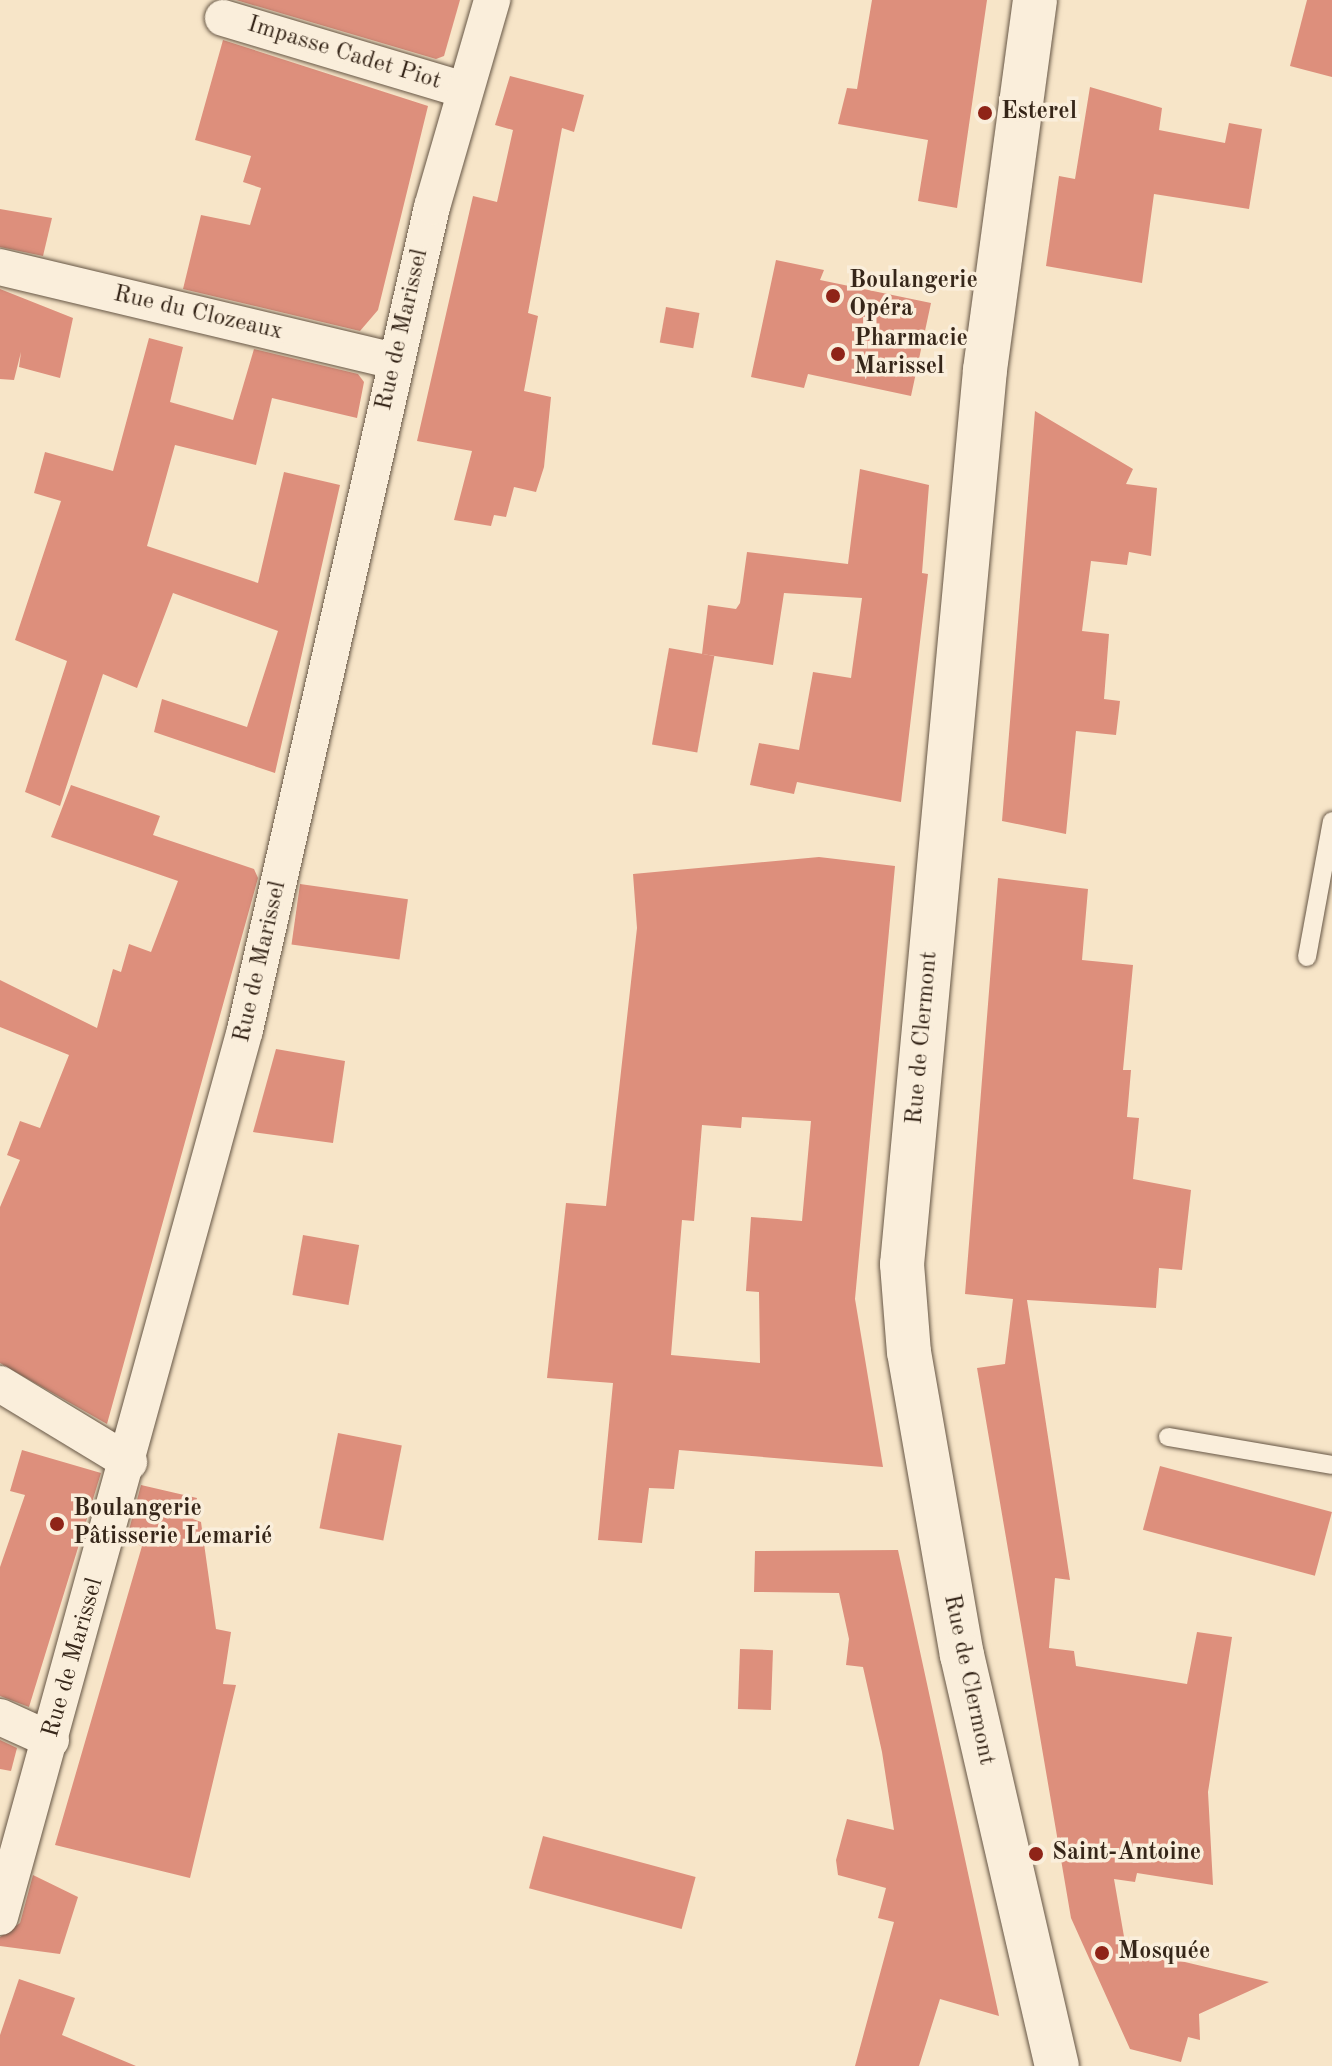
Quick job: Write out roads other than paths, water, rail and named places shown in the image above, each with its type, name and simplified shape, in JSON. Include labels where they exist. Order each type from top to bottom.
[{"type":"main road","name":"Rue de Clermont","points":[[1035,0],[985,370],[902,1264],[909,1352],[962,1655],[1057,2066]]},
{"type":"street","name":"Rue de Marissel","points":[[0,1917],[129,1462],[245,1030],[396,361],[465,90],[492,0]]},
{"type":"street","name":"Impasse Cadet Piot","points":[[223,18],[465,90]]},
{"type":"street","name":"Rue du Clozeaux","points":[[0,267],[396,361]]},
{"type":"street","points":[[0,1384],[129,1462]]},
{"type":"street","points":[[0,1717],[51,1740]]},
{"type":"lane","points":[[1307,957],[1332,821]]},
{"type":"lane","points":[[1168,1437],[1332,1465]]},
{"type":"place","name":"Esterel","points":[[985,113]]},
{"type":"place","name":"Boulangerie Opéra","points":[[833,296]]},
{"type":"place","name":"Pharmacie Marissel","points":[[838,354]]},
{"type":"place","name":"Boulangerie Pâtisserie Lemarié","points":[[57,1524]]},
{"type":"place","name":"Saint-Antoine","points":[[1036,1854]]},
{"type":"place","name":"Mosquée","points":[[1102,1953]]}]
